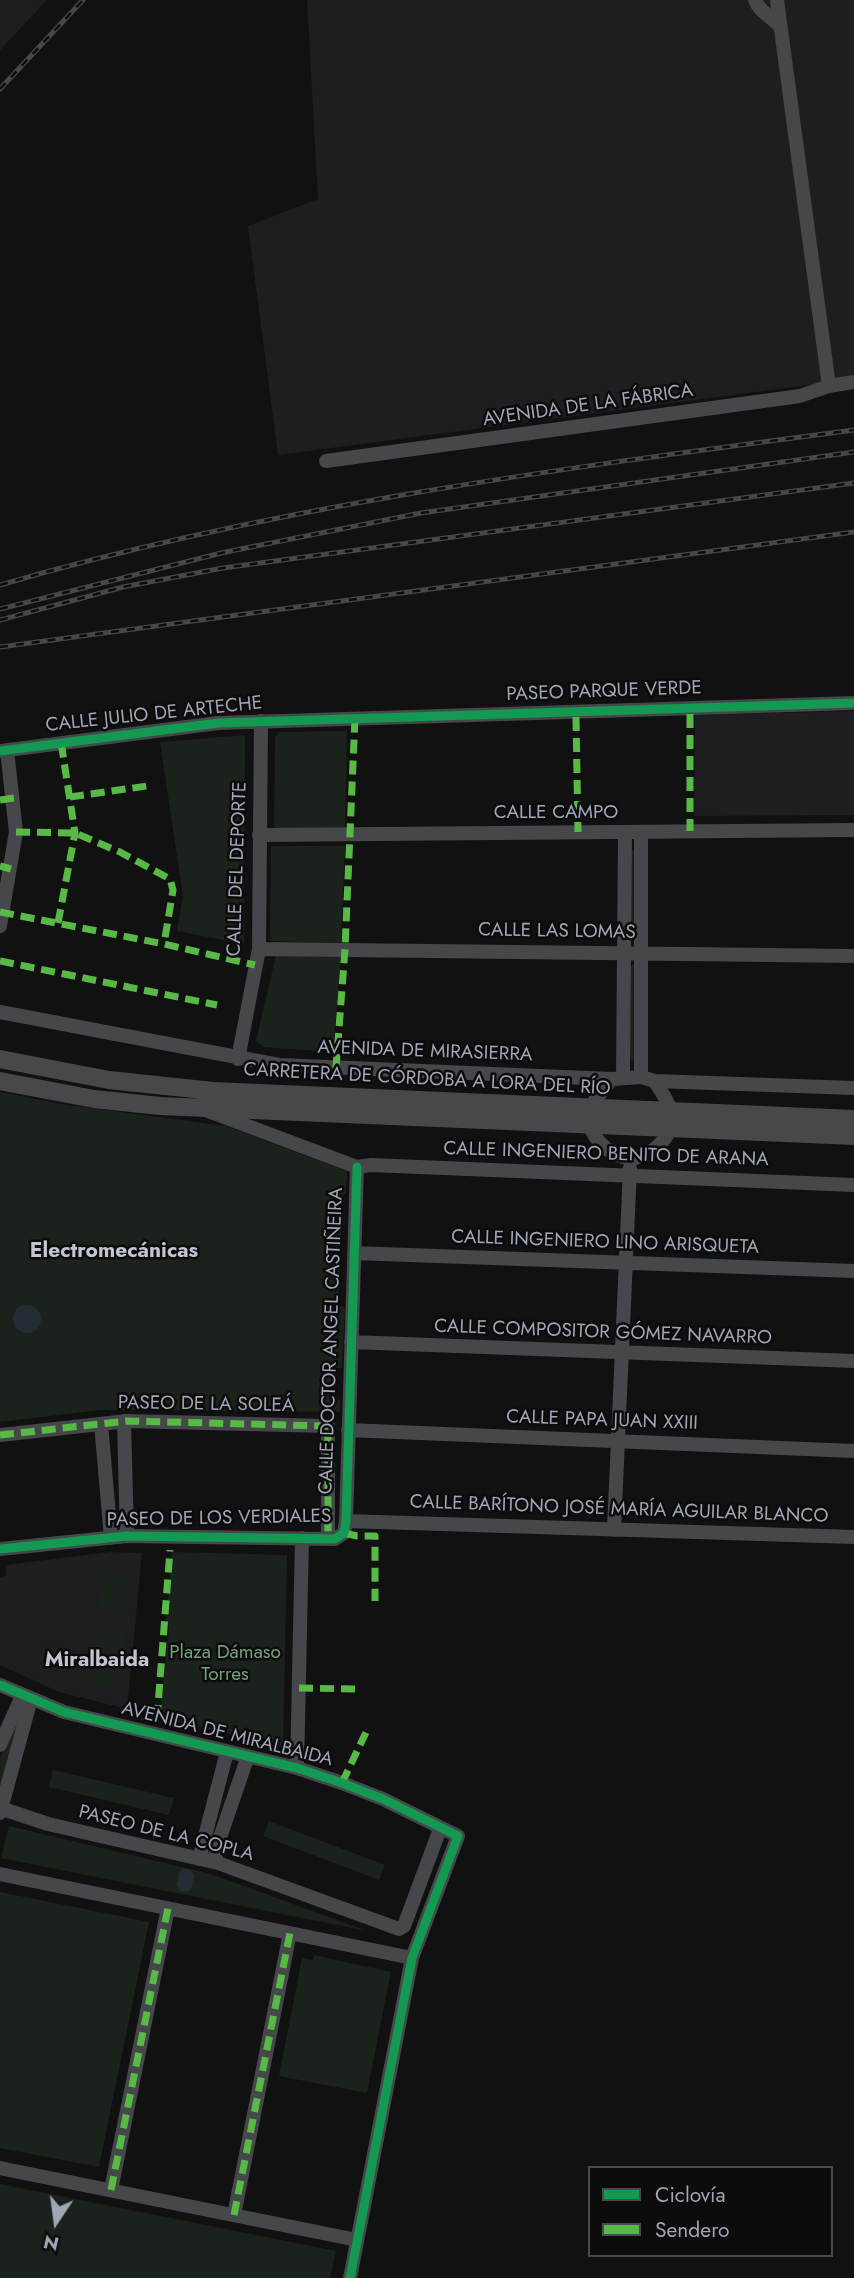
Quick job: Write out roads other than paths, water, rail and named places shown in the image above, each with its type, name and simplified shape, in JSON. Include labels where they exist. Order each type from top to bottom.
[{"type":"main road","name":"CARRETERA DE CÓRDOBA A LORA DEL RÍO","points":[[0,1059],[98,1078],[160,1086],[590,1117]]},
{"type":"main road","name":"CARRETERA DE CÓRDOBA A LORA DEL RÍO","points":[[0,1081],[94,1099],[196,1107],[672,1120],[854,1119]]},
{"type":"main road","name":"CARRETERA DE CÓRDOBA A LORA DEL RÍO","points":[[672,1120],[854,1136]]},
{"type":"street","points":[[755,0],[758,7],[781,28]]},
{"type":"street","points":[[777,0],[829,386]]},
{"type":"street","name":"AVENIDA DE LA FÁBRICA","points":[[326,461],[800,396],[829,386],[854,382]]},
{"type":"street","name":"PASEO PARQUE VERDE","points":[[355,717],[854,703]]},
{"type":"street","name":"CALLE JULIO DE ARTECHE","points":[[3,750],[164,728],[355,717]]},
{"type":"street","name":"CALLE DEL DEPORTE","points":[[238,1059],[259,949],[261,721]]},
{"type":"street","points":[[0,926],[16,832],[3,750]]},
{"type":"street","name":"CALLE CAMPO","points":[[259,835],[854,830]]},
{"type":"street","points":[[625,832],[624,952],[617,1078],[590,1117],[597,1140],[615,1154],[630,1158],[646,1155],[662,1143],[672,1120],[648,1079],[642,952],[641,832]]},
{"type":"street","name":"CALLE LAS LOMAS","points":[[259,949],[854,956]]},
{"type":"street","name":"AVENIDA DE MIRASIERRA","points":[[0,1012],[279,1065],[648,1079]]},
{"type":"street","points":[[648,1079],[854,1088]]},
{"type":"street","points":[[196,1107],[357,1167]]},
{"type":"street","points":[[614,1530],[630,1158]]},
{"type":"street","name":"CALLE INGENIERO BENITO DE ARANA","points":[[357,1167],[371,1165],[854,1185]]},
{"type":"street","name":"CALLE DOCTOR ANGEL CASTIÑEIRA","points":[[357,1167],[346,1521],[383,1521]]},
{"type":"street","name":"CALLE INGENIERO LINO ARISQUETA","points":[[354,1253],[854,1271]]},
{"type":"street","name":"CALLE COMPOSITOR GÓMEZ NAVARRO","points":[[351,1342],[854,1362]]},
{"type":"street","points":[[124,1421],[127,1536]]},
{"type":"street","name":"PASEO DE LA SOLEÁ","points":[[0,1435],[124,1421],[328,1426],[328,1539]]},
{"type":"street","points":[[101,1423],[111,1538]]},
{"type":"street","name":"CALLE PAPA JUAN XXIII","points":[[348,1430],[854,1451]]},
{"type":"street","name":"PASEO DE LOS VERDIALES","points":[[0,1549],[127,1536],[335,1539],[344,1533],[346,1521]]},
{"type":"street","name":"CALLE BARÍTONO JOSÉ MARÍA AGUILAR BLANCO","points":[[383,1521],[854,1536]]},
{"type":"street","points":[[297,1768],[302,1538]]},
{"type":"street","name":"AVENIDA DE MIRALBAIDA","points":[[0,1685],[64,1712],[297,1768],[383,1799],[458,1836],[412,1958]]},
{"type":"street","points":[[0,1745],[27,1698]]},
{"type":"street","points":[[0,1810],[27,1698]]},
{"type":"street","points":[[209,1854],[228,1752]]},
{"type":"street","points":[[209,1854],[248,1756]]},
{"type":"street","name":"PASEO DE LA COPLA","points":[[0,1810],[163,1852],[209,1854],[399,1929],[404,1926],[440,1829]]},
{"type":"street","points":[[0,1874],[412,1958],[350,2278]]},
{"type":"street","points":[[111,2190],[168,1908]]},
{"type":"street","points":[[234,2215],[290,1933]]},
{"type":"street","points":[[0,2168],[357,2240]]},
{"type":"railway","points":[[0,89],[83,0]]},
{"type":"railway","points":[[0,585],[105,557],[317,510],[531,474],[854,430]]},
{"type":"railway","points":[[0,609],[221,553],[421,513],[854,452]]},
{"type":"railway","points":[[0,620],[123,587],[223,568],[854,483]]},
{"type":"railway","points":[[0,647],[854,532]]},
{"type":"district","name":"Electromecánicas","points":[[114,1252]]},
{"type":"district","name":"Miralbaida","points":[[97,1661]]},
{"type":"park label","name":"Plaza Dámaso Torres","points":[[225,1664]]}]
